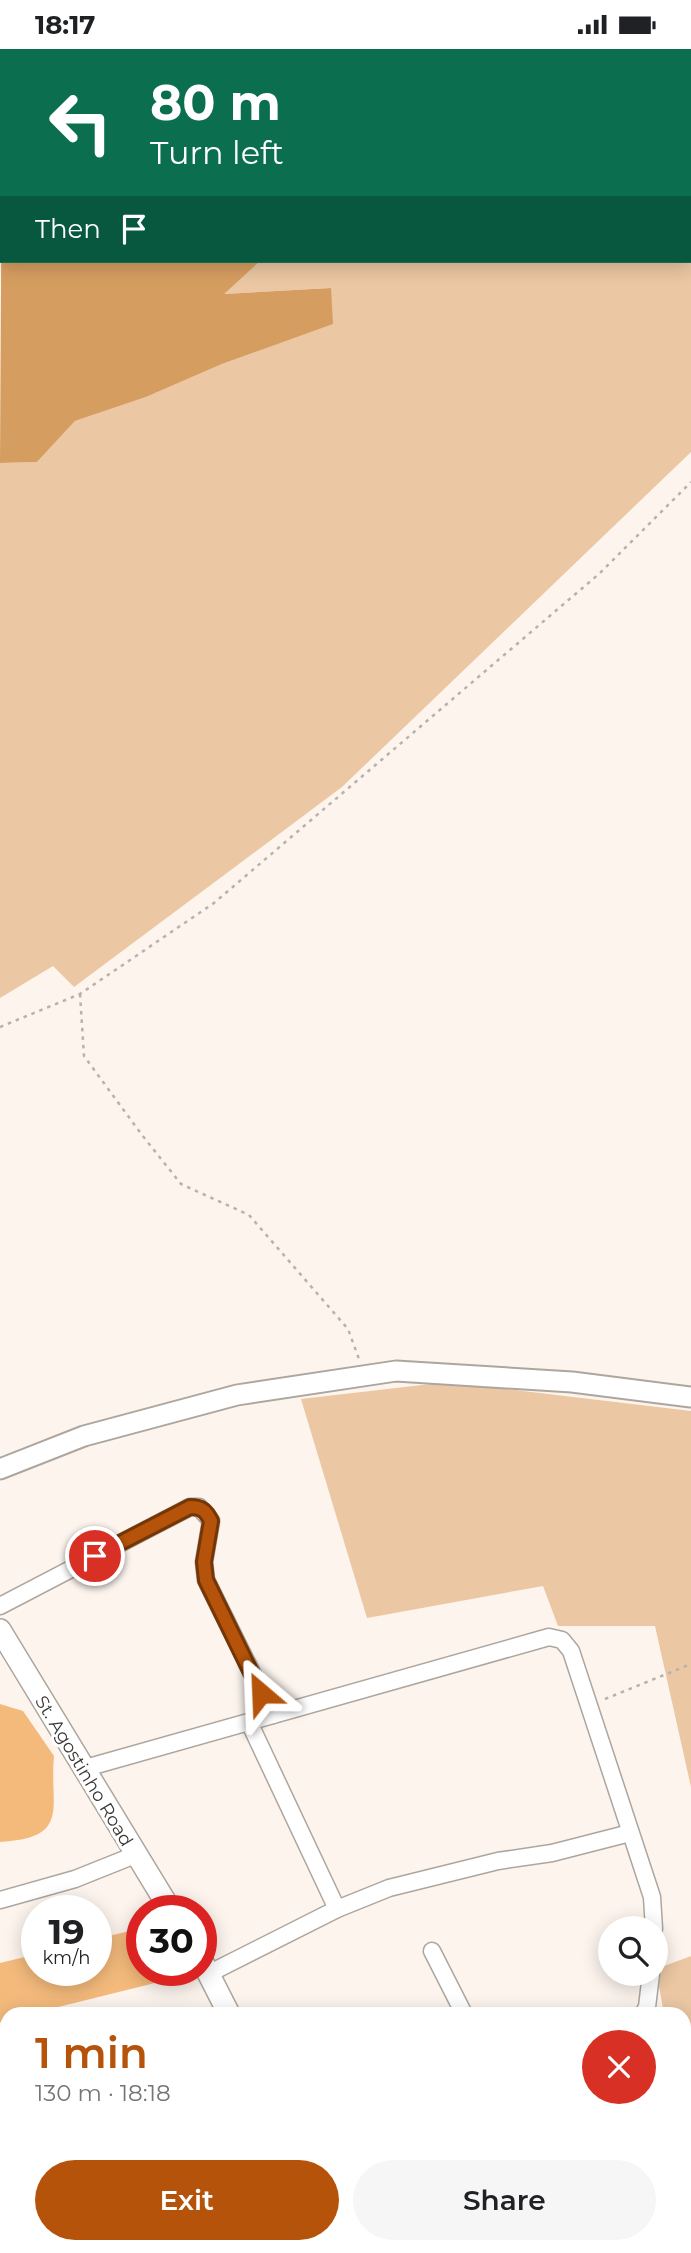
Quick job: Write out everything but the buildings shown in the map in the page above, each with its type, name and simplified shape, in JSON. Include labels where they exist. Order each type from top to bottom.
[{"type":"main road","name":"St. Agostinho Road","points":[[0,1630],[161,1895]]},
{"type":"main road","points":[[216,1986],[226,2007]]},
{"type":"street","points":[[0,1469],[84,1436],[237,1395],[396,1371],[572,1382],[691,1397]]},
{"type":"street","points":[[0,1606],[190,1507],[199,1507],[211,1521],[204,1562],[206,1580],[272,1715]]},
{"type":"street","points":[[82,1769],[549,1637],[562,1640],[571,1651],[589,1705],[652,1897],[653,1916]]},
{"type":"street","points":[[249,1722],[337,1909]]},
{"type":"street","points":[[217,1961],[388,1888],[498,1861],[552,1853],[630,1833]]},
{"type":"street","points":[[0,1900],[75,1879],[135,1855]]},
{"type":"street","points":[[432,1951],[460,2007]]},
{"type":"street","points":[[647,2007],[649,1986]]},
{"type":"path","points":[[0,1027],[80,994],[215,903],[600,573],[691,482]]},
{"type":"path","points":[[80,994],[84,1056],[142,1135],[181,1184],[249,1215],[348,1329],[365,1376]]},
{"type":"path","points":[[589,1705],[691,1664]]},
{"type":"shaded area","points":[[1,263],[258,263],[224,294],[331,288],[333,324],[222,364],[146,397],[75,421],[37,462],[0,463]]},
{"type":"shaded area","points":[[258,263],[691,263],[691,452],[342,787],[74,987],[53,966],[0,998],[0,463],[37,462],[75,421],[146,397],[222,364],[332,324],[330,288],[223,294]]},
{"type":"shaded area","points":[[448,1382],[691,1411],[691,1787],[655,1626],[558,1626],[543,1586],[367,1618],[301,1399]]},
{"type":"shaded area","points":[[0,1704],[23,1711],[54,1756],[54,1805],[52,1817],[38,1834],[0,1842]]},
{"type":"shaded area","points":[[126,1932],[126,1986],[143,1986],[58,2007],[0,2007],[0,1963],[21,1958],[21,1986],[112,1986],[112,1935]]},
{"type":"shaded area","points":[[691,1956],[691,2007],[663,2007],[659,1986],[668,1986],[668,1965]]},
{"type":"route","points":[[95,1556],[190,1507],[199,1507],[206,1512],[211,1521],[210,1542],[204,1562],[206,1580],[261,1693]]}]
